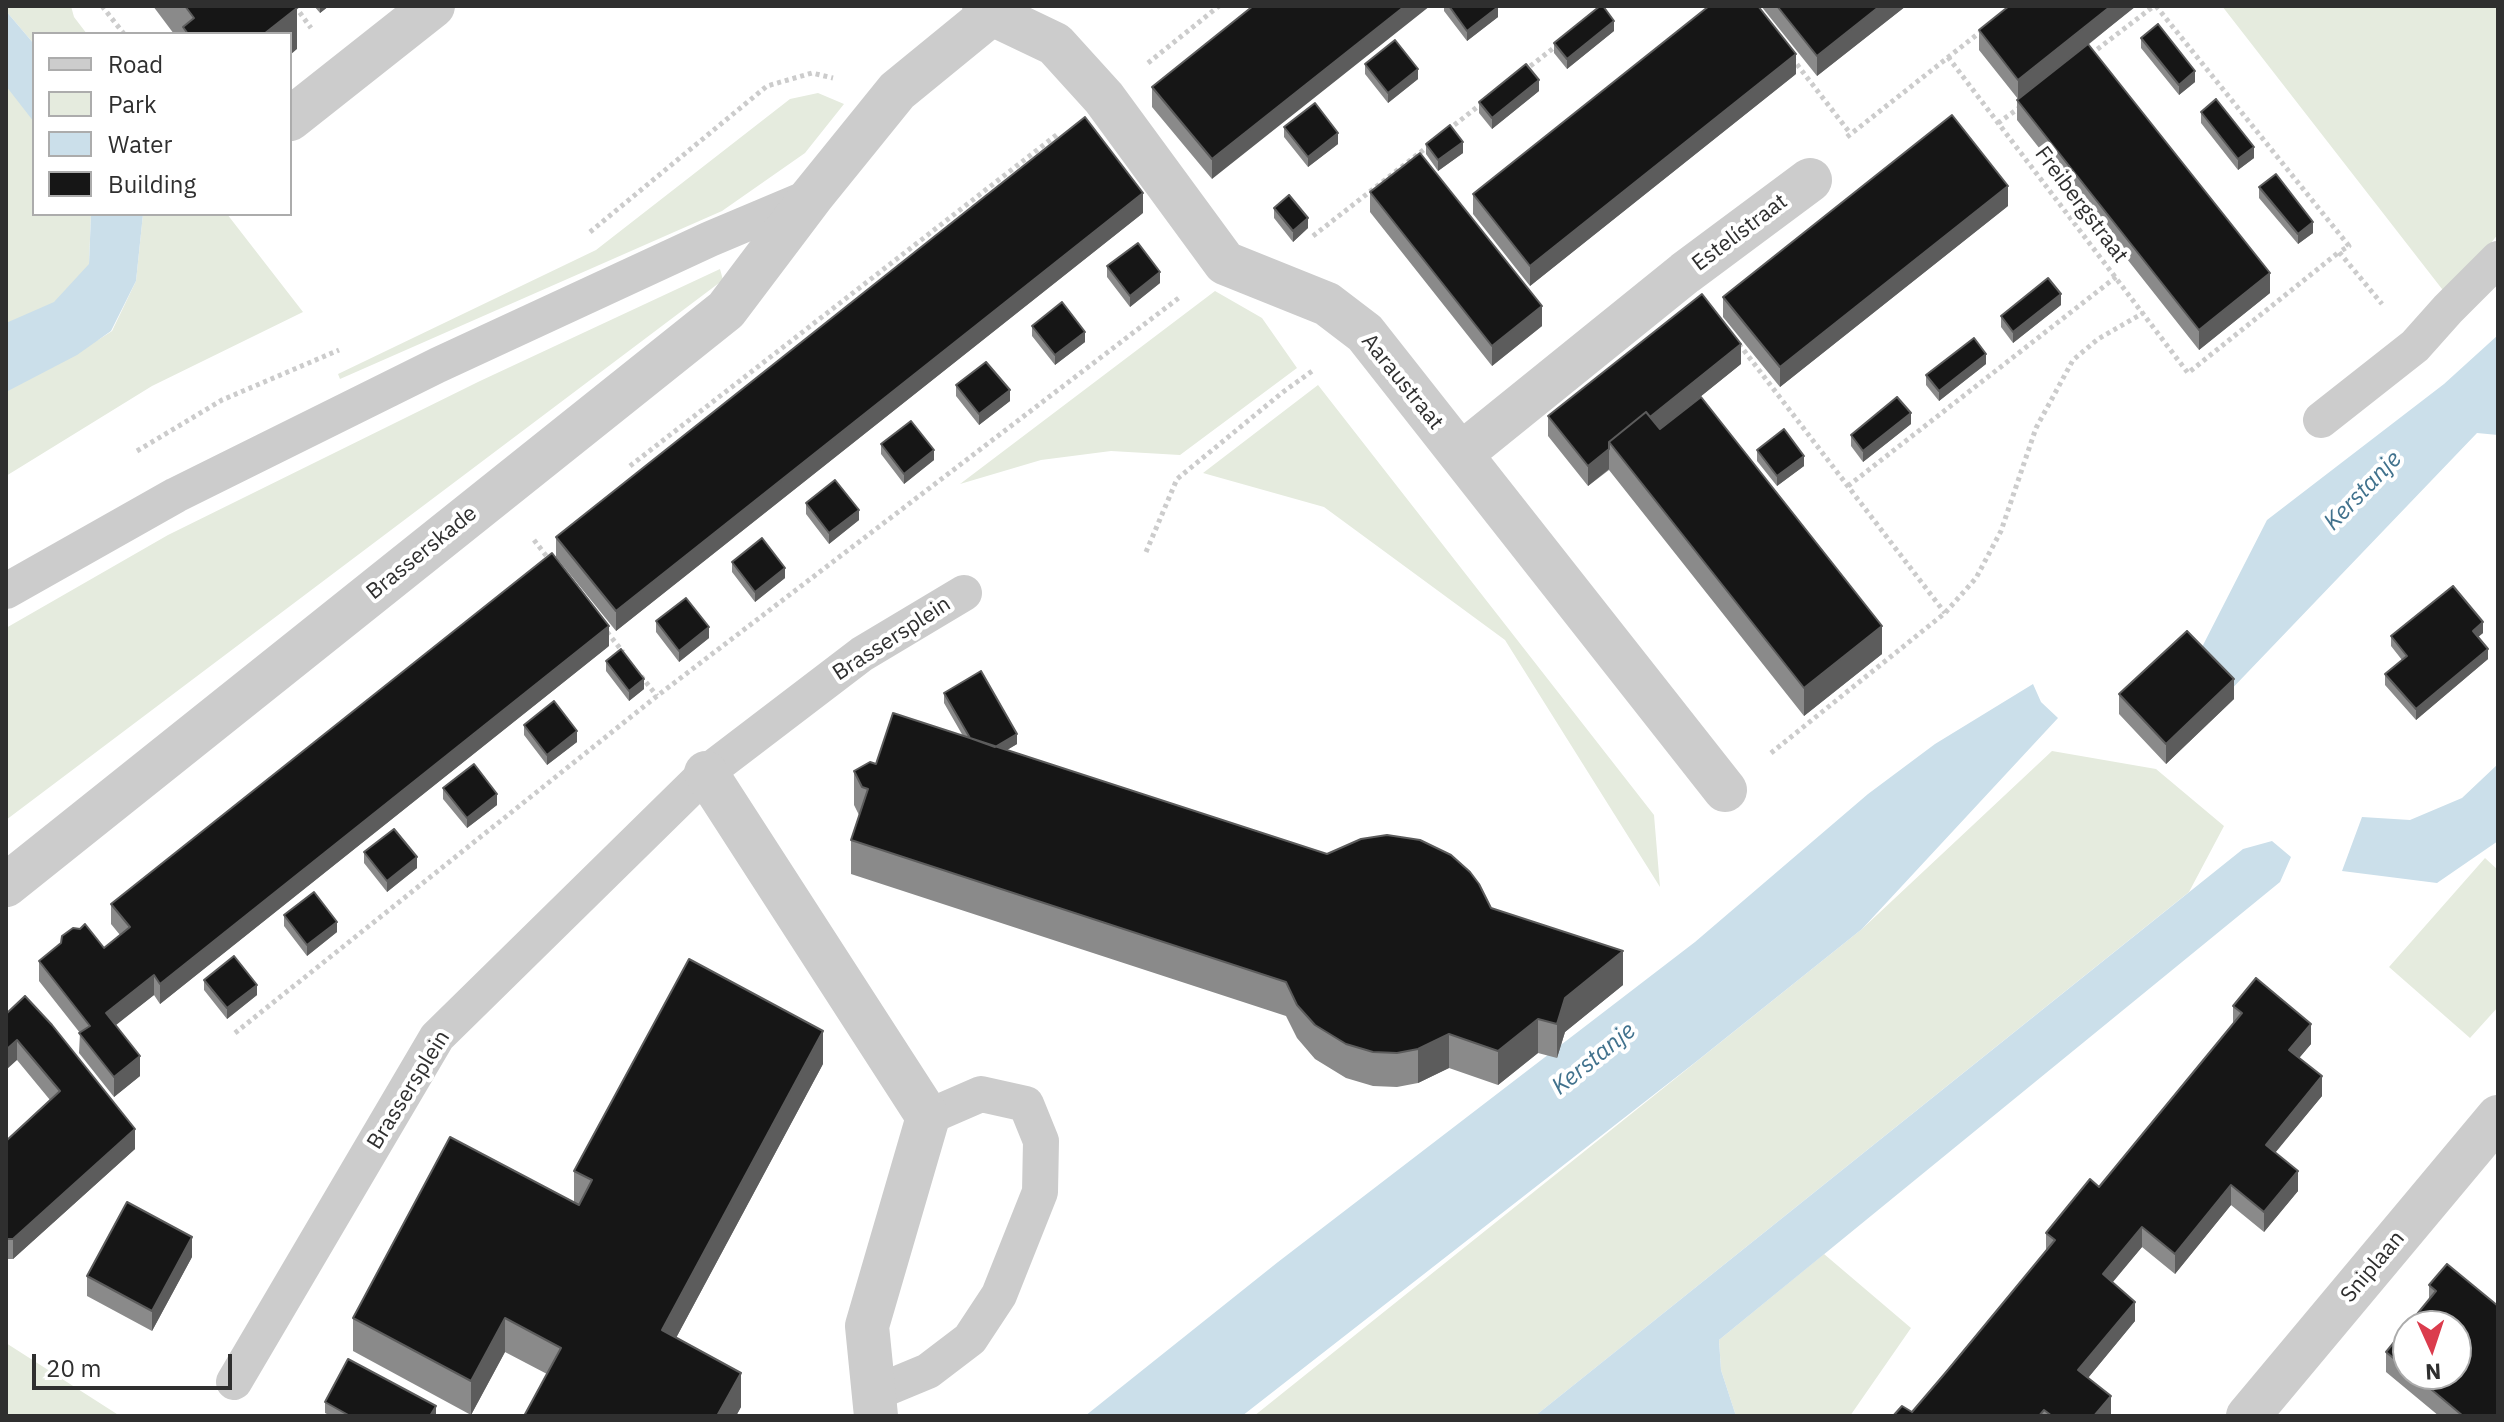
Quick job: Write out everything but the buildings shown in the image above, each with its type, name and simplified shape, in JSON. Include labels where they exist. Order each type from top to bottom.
[{"type":"street","points":[[292,117],[433,6]]},
{"type":"street","points":[[992,8],[1055,44],[1104,98],[1243,270]]},
{"type":"street","name":"Brasserskade","points":[[6,885],[726,310],[897,91],[992,8]]},
{"type":"street","name":"Estelístraat","points":[[1461,454],[1685,273],[1810,180]]},
{"type":"street","name":"Aaraustraat","points":[[1243,270],[1327,304],[1365,333],[1725,790]]},
{"type":"street","points":[[706,773],[928,1117],[867,1326],[875,1404]]},
{"type":"street","name":"Sniplaan","points":[[2253,1414],[2498,1117]]},
{"type":"lane","name":"Brasserskade","points":[[6,591],[176,495],[397,386],[710,239],[812,196]]},
{"type":"lane","points":[[2321,420],[2415,346],[2498,259]]},
{"type":"lane","name":"Brassersplein","points":[[234,1382],[437,1037],[706,773],[862,654],[964,593]]},
{"type":"lane","points":[[875,1404],[928,1371],[970,1339],[999,1295],[1040,1192],[1041,1141],[1026,1104],[981,1094],[928,1117]]},
{"type":"path","points":[[102,6],[122,32]]},
{"type":"path","points":[[2082,60],[2155,6],[2349,246],[2339,252],[2415,346]]},
{"type":"path","name":"Estelístraat","points":[[1810,180],[1850,133],[1991,23]]},
{"type":"path","points":[[1523,72],[1569,35]]},
{"type":"path","points":[[1788,52],[1850,133]]},
{"type":"path","name":"Freibergstraat","points":[[1948,57],[2188,373],[2339,252]]},
{"type":"path","points":[[588,234],[767,86],[812,73],[897,91]]},
{"type":"path","points":[[235,1033],[657,696],[1243,270],[1418,154],[1488,99]]},
{"type":"path","points":[[1998,123],[2022,105]]},
{"type":"path","points":[[1418,154],[1427,166]]},
{"type":"path","points":[[1685,273],[1945,613]]},
{"type":"path","points":[[1848,486],[2116,277]]},
{"type":"path","points":[[1725,790],[1945,613],[1976,578],[2001,531],[2036,428],[2073,360],[2098,339],[2143,313]]},
{"type":"path","points":[[1146,552],[1177,479],[1283,392],[1365,333]]},
{"type":"path","points":[[128,456],[222,400],[339,350]]},
{"type":"path","points":[[534,540],[553,564]]},
{"type":"path","points":[[600,624],[629,660]]},
{"type":"path","points":[[638,672],[657,696]]},
{"type":"green space","points":[[6,6],[71,6],[74,17],[85,32],[32,32],[32,42],[6,11]]},
{"type":"green space","points":[[2222,6],[2498,6],[2498,234],[2449,298]]},
{"type":"green space","points":[[6,73],[32,115],[32,216],[91,216],[89,263],[98,340],[112,331],[136,281],[143,216],[229,216],[303,312],[152,386],[6,476]]},
{"type":"green space","points":[[818,93],[844,104],[805,153],[722,211],[340,379],[338,374],[596,250],[790,99]]},
{"type":"green space","points":[[720,269],[723,280],[6,820],[6,628],[168,535],[480,381]]},
{"type":"green space","points":[[1215,291],[1262,318],[1297,368],[1180,455],[1111,451],[1041,460],[960,484]]},
{"type":"green space","points":[[1318,385],[1654,815],[1660,887],[1505,640],[1324,507],[1203,473]]},
{"type":"green space","points":[[2052,751],[2156,769],[2224,826],[2189,892],[1535,1416],[1254,1416],[1862,929]]},
{"type":"green space","points":[[2485,858],[2498,870],[2498,1007],[2470,1038],[2389,967]]},
{"type":"green space","points":[[1824,1254],[1911,1328],[1850,1416],[1736,1416],[1721,1370],[1719,1340]]},
{"type":"green space","points":[[6,1343],[120,1416],[6,1416]]},
{"type":"water","points":[[6,11],[32,42],[32,119],[6,86]]},
{"type":"water","points":[[91,216],[143,216],[136,281],[111,331],[77,355],[6,392],[6,323],[54,302],[89,264]]},
{"type":"water","name":"Kerstanje","points":[[2498,335],[2498,435],[2477,433],[2223,698],[2200,651],[2267,520],[2444,384]]},
{"type":"water","name":"Kerstanje","points":[[2033,684],[2041,702],[2058,718],[1862,929],[1242,1416],[1085,1416],[1278,1262],[1695,942],[1868,794],[1935,744]]},
{"type":"water","points":[[2498,764],[2498,841],[2437,883],[2342,871],[2362,817],[2410,820],[2462,798]]},
{"type":"water","points":[[2272,841],[2291,857],[2280,882],[1719,1340],[1721,1370],[1736,1416],[1535,1416],[2243,849]]}]
